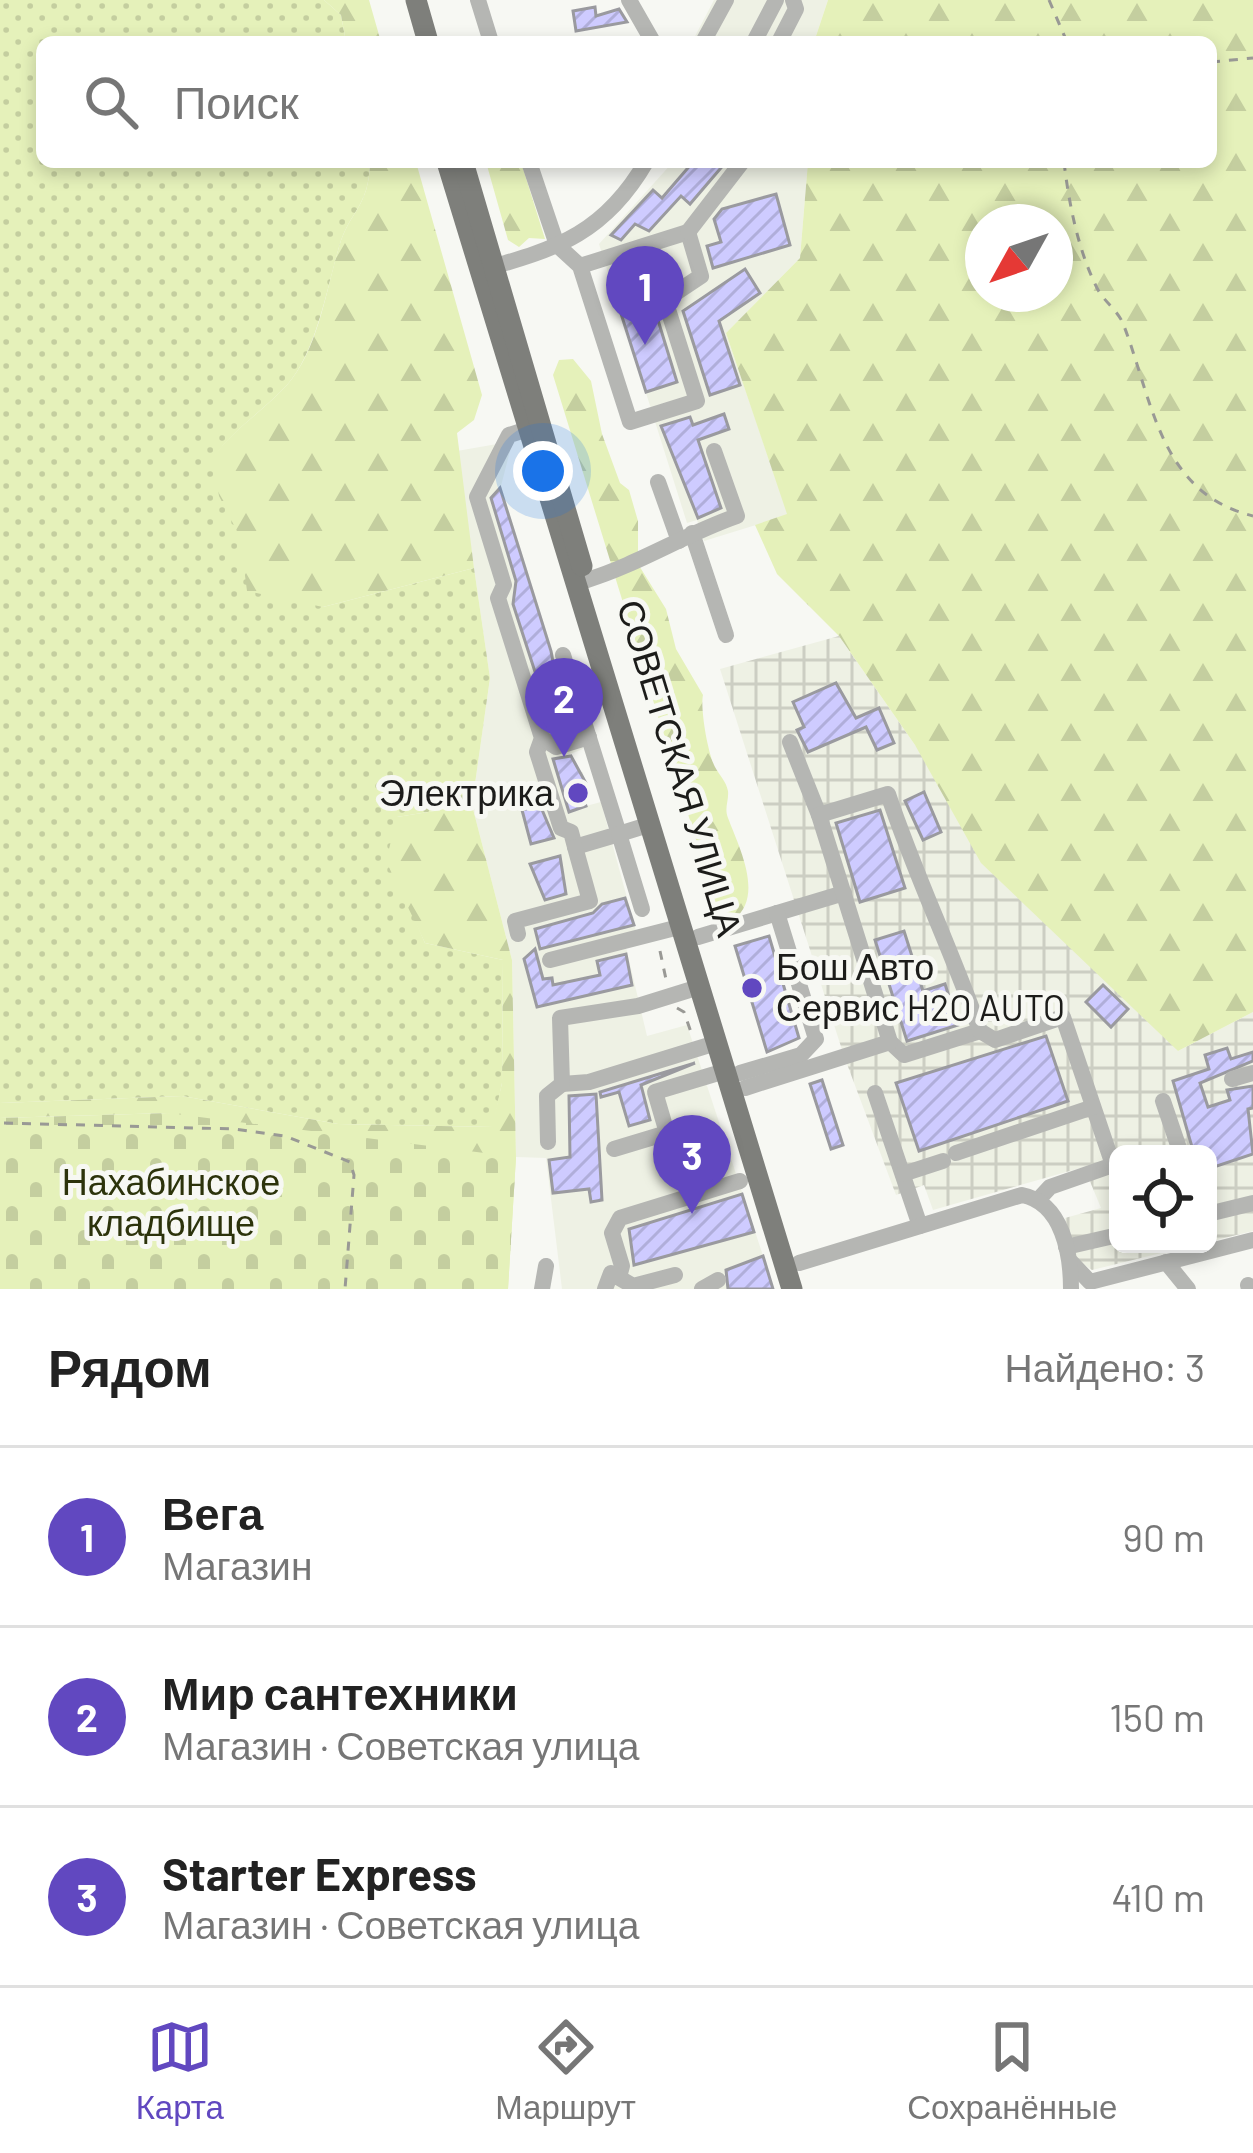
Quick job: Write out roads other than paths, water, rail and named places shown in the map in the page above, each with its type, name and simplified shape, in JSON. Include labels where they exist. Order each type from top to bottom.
[{"type":"main road","points":[[401,0],[411,36]]},
{"type":"main road","points":[[416,0],[426,36]]},
{"type":"main road","points":[[449,168],[486,269]]},
{"type":"main road","points":[[464,168],[486,269]]},
{"type":"main road","name":"СОВЕТСКАЯ УЛИЦА","points":[[486,269],[525,430],[647,825],[688,932],[807,1289]]},
{"type":"main road","name":"СОВЕТСКАЯ УЛИЦА","points":[[486,269],[586,580],[688,932],[707,1046],[737,1077],[792,1289]]},
{"type":"street","points":[[478,0],[488,36]]},
{"type":"street","points":[[629,0],[650,36]]},
{"type":"street","points":[[707,36],[726,0]]},
{"type":"street","points":[[757,36],[776,0]]},
{"type":"street","points":[[782,36],[796,9],[793,0]]},
{"type":"street","points":[[531,168],[557,245],[580,266],[629,422],[697,400],[665,300],[701,276],[688,232]]},
{"type":"street","points":[[486,269],[557,245],[615,211],[642,168]]},
{"type":"street","points":[[580,266],[688,232],[737,168]]},
{"type":"street","points":[[518,934],[514,922],[590,902],[571,832],[561,829],[537,752],[542,738],[498,598],[504,585],[477,497],[508,435],[525,430]]},
{"type":"street","points":[[586,580],[633,566],[737,516],[714,451]]},
{"type":"street","points":[[658,482],[726,635]]},
{"type":"street","points":[[563,655],[642,909]]},
{"type":"street","points":[[542,738],[556,747],[589,737]]},
{"type":"street","points":[[790,742],[819,815],[890,1042],[904,1055],[980,1031]]},
{"type":"street","points":[[819,815],[888,794],[922,896],[958,966],[980,1031],[995,1040],[1063,1018],[1109,1149]]},
{"type":"street","points":[[575,847],[647,825]]},
{"type":"street","points":[[550,960],[778,913],[844,893]]},
{"type":"street","points":[[737,1077],[801,1054],[817,1039],[778,913]]},
{"type":"street","points":[[562,1084],[560,1018],[638,1006],[699,988]]},
{"type":"street","points":[[614,1149],[667,1133],[655,1092],[890,1042]]},
{"type":"street","points":[[548,1142],[547,1096],[562,1084],[589,1082],[707,1046]]},
{"type":"street","points":[[1232,1079],[1253,1072]]},
{"type":"street","points":[[875,1093],[920,1226]]},
{"type":"street","points":[[1163,1101],[1178,1145]]},
{"type":"street","points":[[903,1174],[1093,1107]]},
{"type":"street","points":[[799,1263],[1030,1197],[1109,1169]]},
{"type":"street","points":[[675,1275],[633,1286],[612,1283],[622,1266],[612,1233],[620,1218],[740,1181]]},
{"type":"street","points":[[1030,1197],[1052,1213],[1069,1255],[1092,1286],[1253,1240]]},
{"type":"street","points":[[1217,1212],[1253,1203]]},
{"type":"street","points":[[1069,1255],[1109,1239]]},
{"type":"street","points":[[1069,1255],[1071,1289]]},
{"type":"street","points":[[1166,1262],[1188,1289]]},
{"type":"street","points":[[542,1289],[545,1266]]},
{"type":"place","name":"Вега","points":[[645,345]]},
{"type":"place","name":"Мир сантехники","points":[[564,757]]},
{"type":"place","name":"Электрика","points":[[578,793]]},
{"type":"place","name":"Бош Авто Сервис H2O AUTO","points":[[752,988]]},
{"type":"place","name":"Starter Express","points":[[692,1214]]},
{"type":"park label","name":"Нахабинское кладбище","points":[[171,1202]]}]
